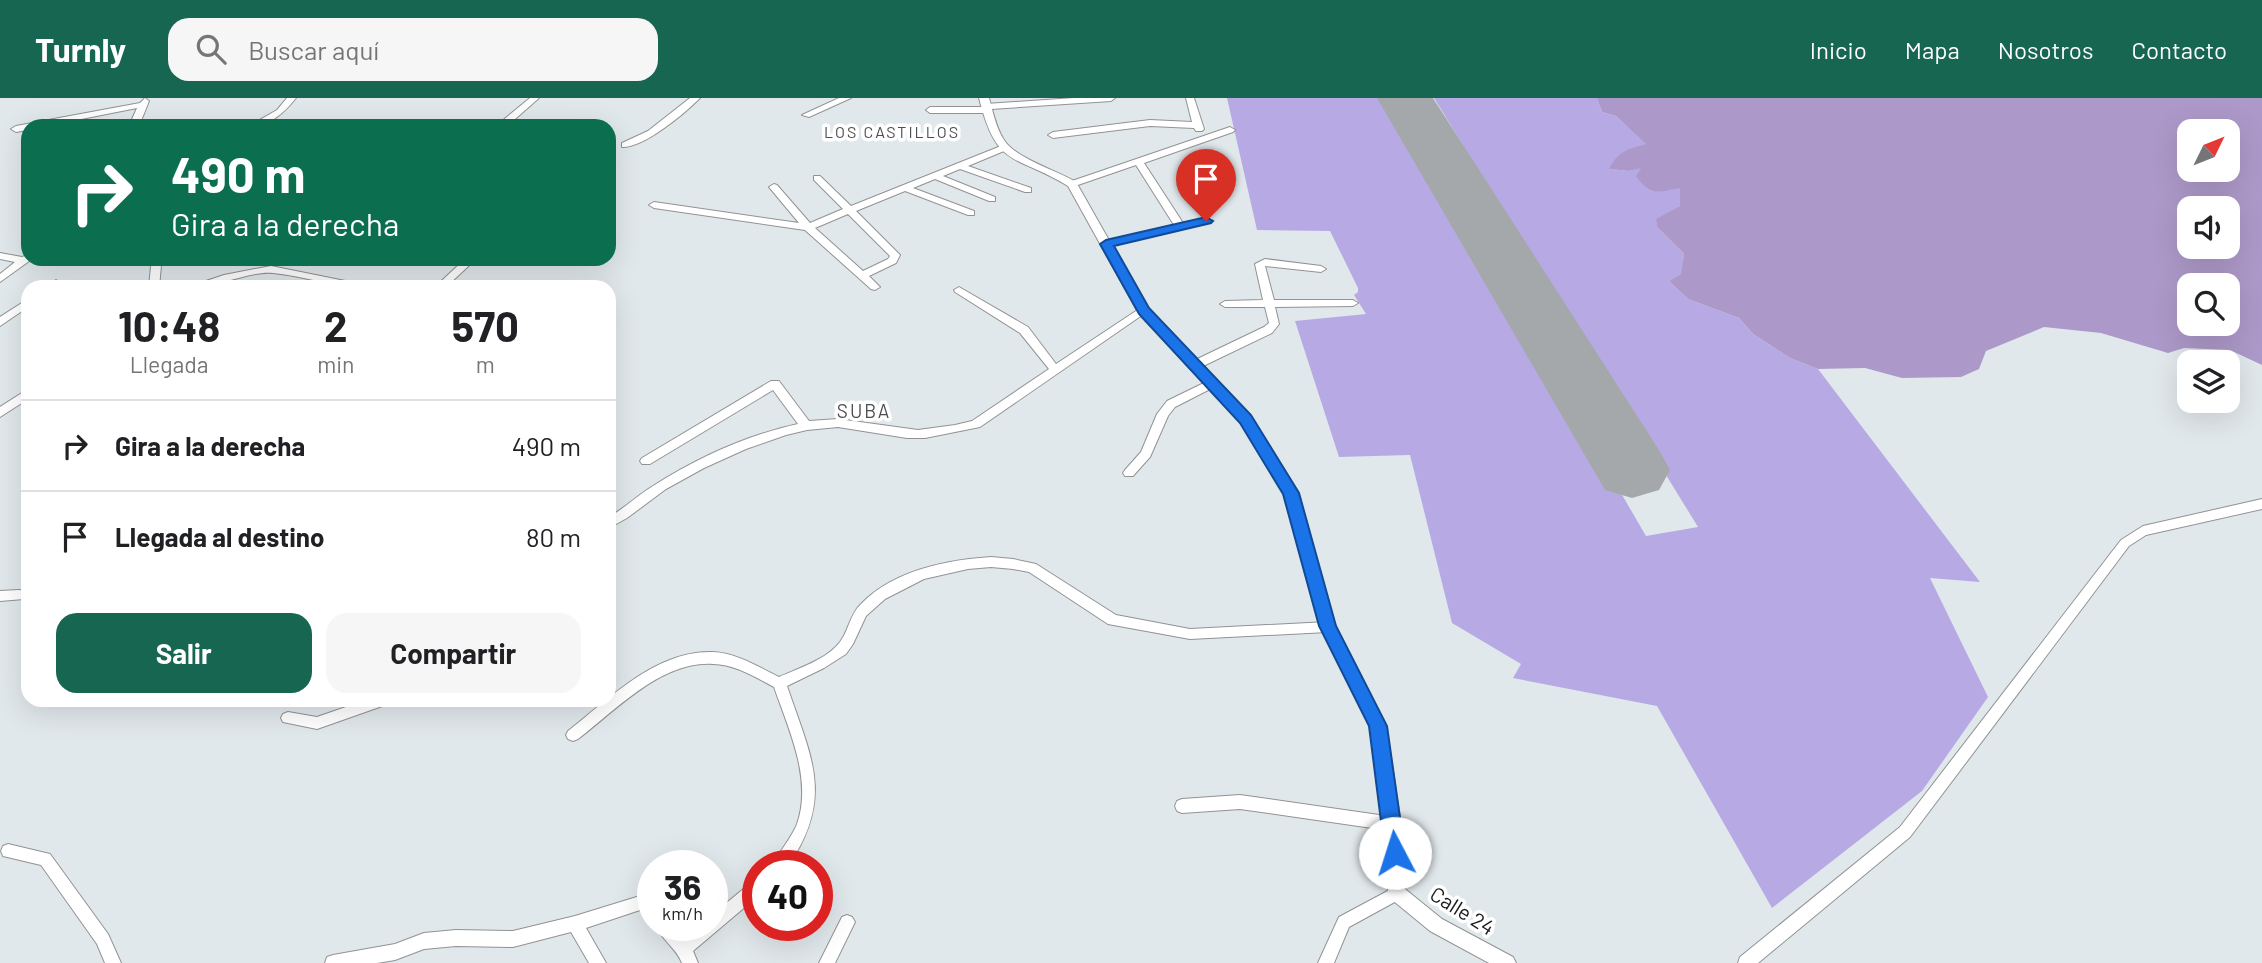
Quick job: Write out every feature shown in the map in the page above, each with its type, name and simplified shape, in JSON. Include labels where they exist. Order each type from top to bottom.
[{"type":"street","points":[[267,119],[280,112],[292,98]]},
{"type":"street","points":[[510,119],[536,98]]},
{"type":"street","points":[[625,145],[651,133],[696,98]]},
{"type":"street","points":[[806,114],[847,98]]},
{"type":"street","points":[[930,110],[1111,98]]},
{"type":"street","points":[[1191,98],[1202,140]]},
{"type":"street","points":[[64,119],[144,101]]},
{"type":"street","points":[[137,119],[144,101]]},
{"type":"street","points":[[986,105],[993,133],[1001,149],[1072,184],[1143,311],[1245,419],[1291,493],[1328,626],[1378,726],[1393,824],[1397,893],[1344,922],[1326,963]]},
{"type":"street","points":[[1053,135],[1150,123],[1198,125]]},
{"type":"street","points":[[16,129],[21,128]]},
{"type":"street","points":[[1072,184],[1230,130]]},
{"type":"street","points":[[654,205],[808,227],[1001,149]]},
{"type":"street","points":[[1139,162],[1180,227]]},
{"type":"street","points":[[960,166],[1028,190]]},
{"type":"street","points":[[935,176],[992,199]]},
{"type":"street","points":[[817,178],[848,212],[895,255],[892,261],[862,275]]},
{"type":"street","points":[[774,187],[808,227],[875,287]]},
{"type":"street","points":[[905,188],[971,214]]},
{"type":"street","points":[[1106,244],[1206,221]]},
{"type":"street","points":[[0,256],[21,259]]},
{"type":"street","points":[[1195,365],[1274,324],[1262,262],[1321,269]]},
{"type":"street","points":[[0,279],[21,264]]},
{"type":"street","points":[[155,280],[156,266]]},
{"type":"street","points":[[448,280],[463,266]]},
{"type":"street","points":[[218,280],[271,269],[325,280]]},
{"type":"street","points":[[959,290],[1024,330],[1055,370]]},
{"type":"street","points":[[1225,304],[1353,303]]},
{"type":"street","points":[[2,318],[21,306]]},
{"type":"street","points":[[616,519],[660,487],[742,445],[806,426],[830,423],[917,434],[976,424],[1143,311]]},
{"type":"street","points":[[1129,473],[1146,454],[1163,414],[1171,404],[1212,383]]},
{"type":"street","points":[[646,461],[775,384],[806,426]]},
{"type":"street","points":[[0,413],[21,398]]},
{"type":"street","points":[[1746,963],[1905,832],[2125,543],[2143,531],[2262,504]]},
{"type":"street","points":[[779,683],[834,655],[844,647],[863,609],[901,582],[925,571],[987,563],[1019,563],[1032,568],[1113,620],[1190,634],[1328,626]]},
{"type":"street","points":[[0,596],[19,595]]},
{"type":"street","points":[[616,703],[658,671],[692,659],[713,658],[741,665],[779,683],[810,782],[810,811],[793,850]]},
{"type":"street","points":[[288,718],[317,723],[363,707]]},
{"type":"street","points":[[573,735],[610,707]]},
{"type":"street","points":[[1182,806],[1240,802],[1393,824]]},
{"type":"street","points":[[8,850],[45,859],[103,939],[113,963]]},
{"type":"street","name":"Calle 24","points":[[1397,893],[1436,925],[1507,963]]},
{"type":"street","points":[[728,911],[742,900]]},
{"type":"street","points":[[332,963],[395,953],[424,941],[456,938],[513,939],[637,908]]},
{"type":"street","points":[[827,963],[847,922]]},
{"type":"street","points":[[575,924],[598,963]]},
{"type":"street","points":[[676,941],[687,956],[699,941]]},
{"type":"shaded area","points":[[1227,98],[1391,98],[1646,536],[1698,527],[1434,98],[1597,98],[1602,112],[1616,116],[1647,144],[1610,169],[1629,171],[1642,167],[1680,187],[1680,206],[1658,228],[1684,254],[1682,274],[1669,281],[1688,299],[1739,318],[1753,334],[1790,358],[1818,369],[1980,582],[1930,578],[1988,697],[1922,791],[1772,908],[1657,706],[1513,678],[1521,664],[1452,623],[1410,455],[1339,457],[1295,321],[1366,314],[1354,295],[1358,288],[1330,231],[1257,230]]},
{"type":"shaded area","points":[[1597,98],[2262,98],[2262,365],[2240,355],[2240,350],[2184,348],[2168,353],[2101,333],[2044,327],[1986,351],[1979,369],[1961,377],[1902,378],[1865,368],[1818,369],[1790,358],[1753,334],[1739,318],[1688,299],[1669,281],[1681,274],[1684,254],[1658,228],[1656,219],[1680,206],[1680,188],[1651,190],[1636,176],[1641,168],[1629,171],[1609,169],[1624,152],[1646,144],[1616,116],[1602,112]]},
{"type":"runway","points":[[1405,98],[1632,470]]},
{"type":"district","name":"LOS CASTILLOS","points":[[892,131]]},
{"type":"district","name":"SUBA","points":[[864,410]]},
{"type":"route","points":[[1206,221],[1106,244],[1143,311],[1245,419],[1291,493],[1328,626],[1378,726],[1395,853]]}]
